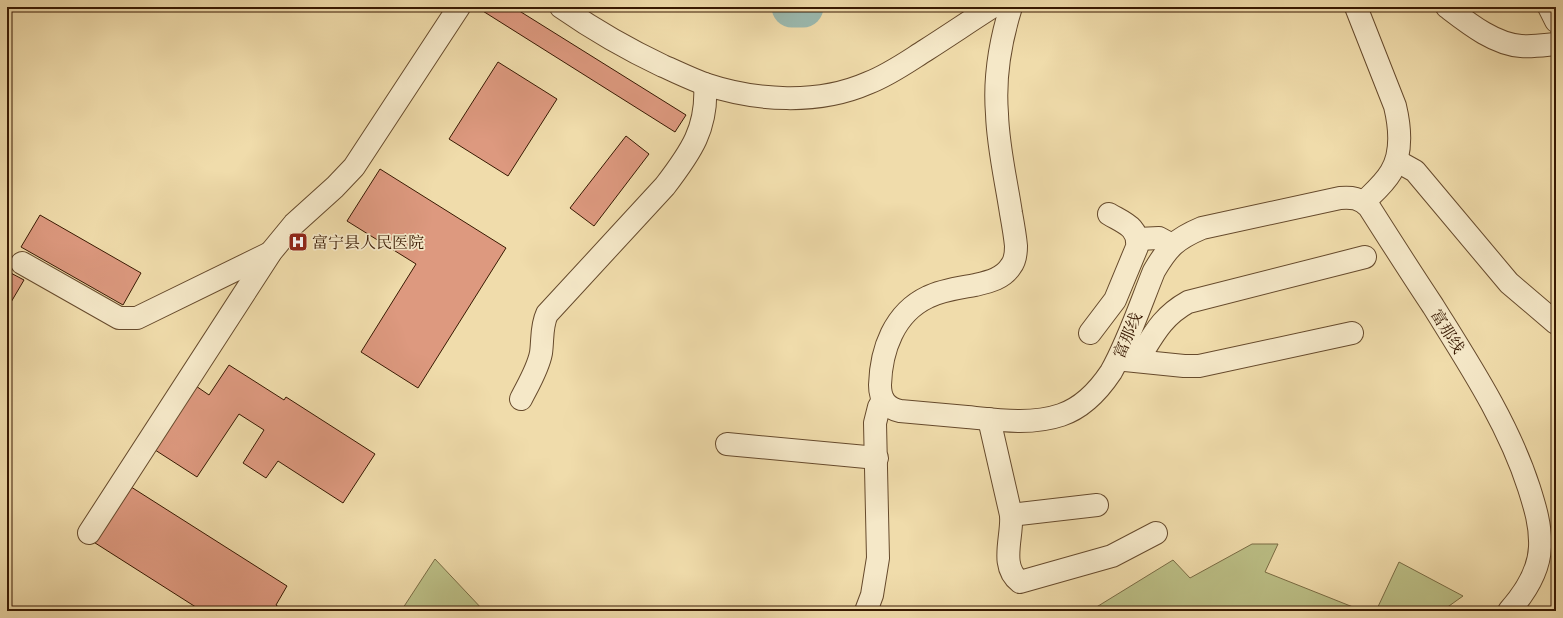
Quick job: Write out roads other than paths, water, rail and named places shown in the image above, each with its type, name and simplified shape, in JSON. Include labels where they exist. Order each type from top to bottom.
[{"type":"street","points":[[89,533],[271,252],[294,224],[335,188],[354,167],[459,7]]},
{"type":"street","points":[[561,7],[584,23],[632,51],[705,84],[747,94],[784,97],[817,96],[843,92],[868,84],[890,73],[992,7]]},
{"type":"street","points":[[866,611],[872,595],[878,558],[876,423],[879,407],[883,400],[880,388],[883,358],[887,344],[893,330],[902,317],[914,306],[928,297],[996,279],[1007,271],[1014,260],[1016,247],[998,133],[996,96],[1000,53],[1011,7]]},
{"type":"street","points":[[1356,7],[1395,106],[1400,134],[1397,161],[1391,173],[1364,202]]},
{"type":"street","points":[[1447,7],[1474,26],[1500,41],[1523,46],[1556,44]]},
{"type":"street","points":[[1549,7],[1556,22]]},
{"type":"street","points":[[521,399],[538,363],[541,353],[542,330],[544,321],[548,314],[666,186],[682,164],[697,139],[702,126],[706,98],[705,84]]},
{"type":"street","points":[[1397,161],[1415,171],[1509,283],[1556,323]]},
{"type":"street","name":"富那线","points":[[883,400],[888,406],[900,411],[989,419],[1040,419],[1061,415],[1078,407],[1092,394],[1110,373],[1127,360],[1154,271],[1172,245],[1184,235],[1202,228],[1340,198],[1357,198],[1369,207],[1480,384],[1516,453],[1526,479],[1537,515],[1540,548],[1533,576],[1523,594],[1509,611]]},
{"type":"street","points":[[1090,333],[1107,311],[1120,288],[1137,247],[1138,239],[1135,231],[1109,214]]},
{"type":"street","points":[[1138,239],[1159,238],[1172,245]]},
{"type":"street","points":[[22,263],[119,318],[137,318],[271,252]]},
{"type":"street","points":[[1127,360],[1164,320],[1177,308],[1188,302],[1365,257]]},
{"type":"street","points":[[1127,360],[1184,366],[1203,366],[1352,333]]},
{"type":"street","points":[[989,419],[1011,515],[1012,525],[1008,558],[1009,566],[1014,577],[1020,582],[1112,556],[1156,533]]},
{"type":"street","points":[[727,444],[876,458]]},
{"type":"street","points":[[1011,515],[1097,505]]},
{"type":"waterway","points":[[792,7],[803,7]]},
{"type":"place","name":"富宁县人民医院","points":[[298,242]]}]
